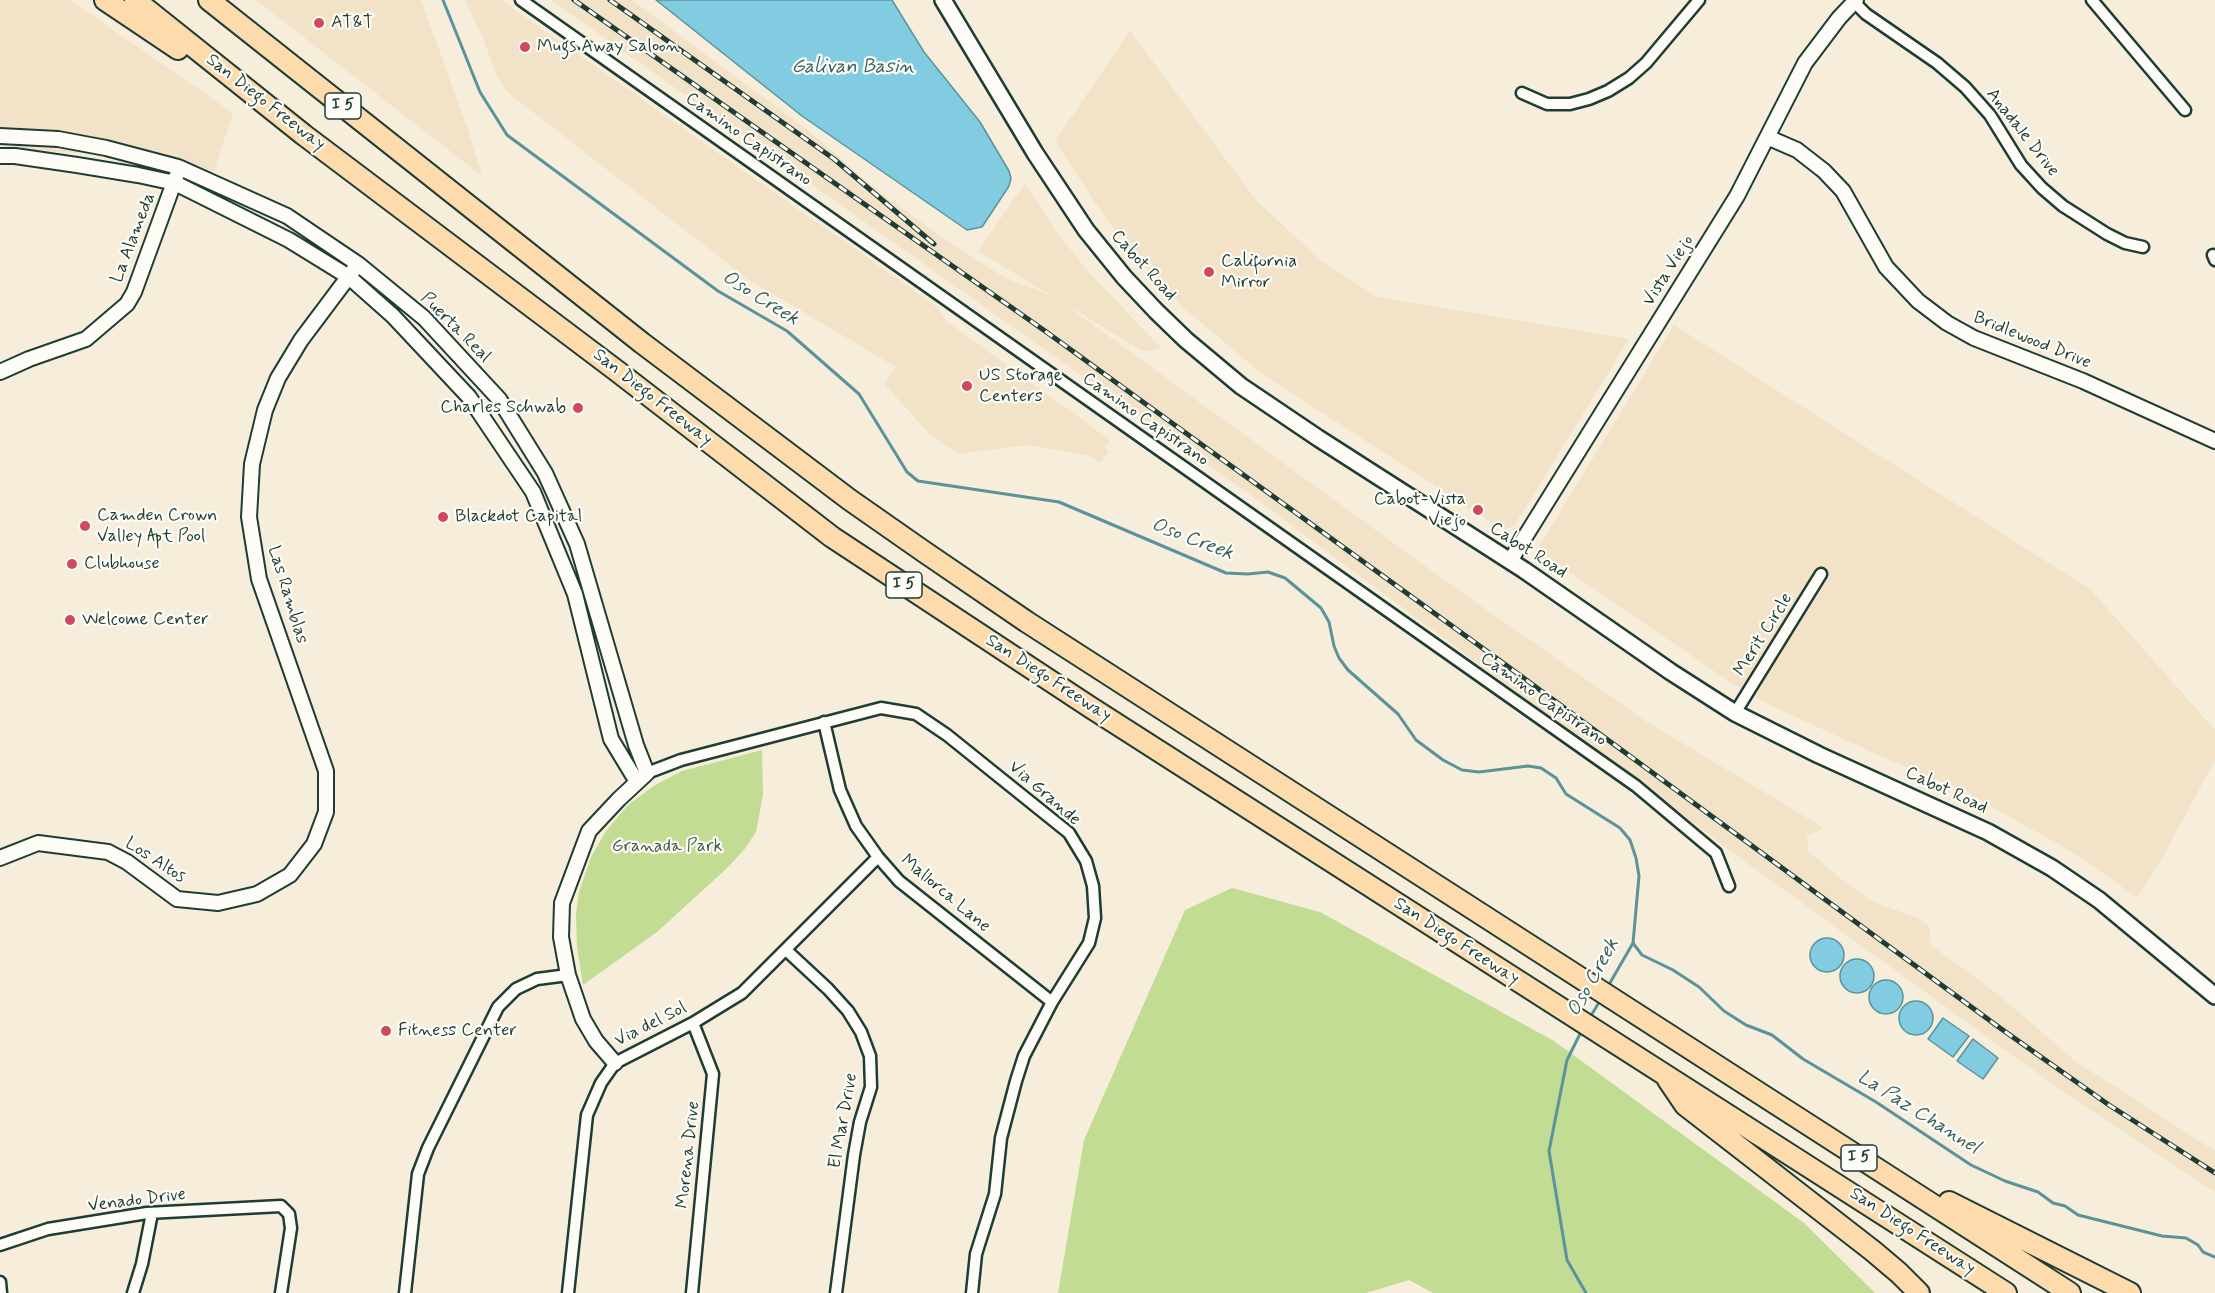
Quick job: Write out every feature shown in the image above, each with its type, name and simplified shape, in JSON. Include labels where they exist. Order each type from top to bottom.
[{"type":"highway","points":[[105,0],[304,135]]},
{"type":"highway","name":"San Diego Freeway","points":[[135,0],[304,135],[617,370],[832,537],[1090,707],[2006,1293]]},
{"type":"highway","name":"San Diego Freeway","points":[[209,0],[633,336],[850,500],[1027,622],[2070,1293]]},
{"type":"highway","points":[[1663,1073],[1686,1105],[1873,1251],[1919,1293]]},
{"type":"highway","points":[[1855,1155],[2130,1293]]},
{"type":"main road","name":"Cabot Road","points":[[944,0],[1063,199],[1124,277],[1186,340],[1240,386],[1510,561],[1671,672],[1735,713],[1819,755],[1988,832],[2052,868],[2099,900],[2215,996]]},
{"type":"street","name":"Camino Capistrano","points":[[521,0],[1636,786],[1716,853],[1729,886]]},
{"type":"street","points":[[1522,93],[1547,104],[1570,104],[1608,91],[1629,78],[1646,63],[1699,0]]},
{"type":"street","points":[[2092,0],[2184,110]]},
{"type":"street","name":"Vista Viejo","points":[[1510,561],[1737,196],[1805,63],[1817,45],[1855,1]]},
{"type":"street","name":"Anadale Drive","points":[[1855,1],[1866,14],[1937,63],[1965,87],[1990,115],[2021,165],[2062,206],[2107,234],[2125,243],[2143,247]]},
{"type":"street","name":"Puerta Real","points":[[0,136],[58,139],[106,148],[178,167],[287,216],[358,264],[424,318],[499,399],[545,473],[577,544],[636,745],[642,777]]},
{"type":"street","name":"Bridlewood Drive","points":[[1767,137],[1797,150],[1824,171],[1843,190],[1886,267],[1918,301],[1947,323],[1974,338],[2083,381],[2215,441]]},
{"type":"street","name":"Puerta Real","points":[[0,156],[15,156],[175,183],[289,240],[349,277],[393,316],[469,397],[533,492],[575,594],[611,739],[642,777]]},
{"type":"street","name":"La Alameda","points":[[0,372],[86,339],[127,304],[134,292],[175,183],[178,167]]},
{"type":"street","name":"Las Ramblas","points":[[257,894],[290,875],[314,844],[326,813],[326,771],[259,579],[250,531],[252,464],[265,410],[278,378],[301,340],[358,264]]},
{"type":"street","name":"Merit Circle","points":[[1735,713],[1821,574]]},
{"type":"street","name":"Via Grande","points":[[642,777],[681,760],[881,708],[916,714],[947,735],[1069,833],[1086,861],[1093,886],[1095,918],[1089,942],[1052,1002],[1024,1056],[1001,1138],[995,1194],[976,1254],[972,1293]]},
{"type":"street","name":"Mallorca Lane","points":[[825,722],[840,790],[856,826],[878,857],[899,881],[1052,1002]]},
{"type":"street","points":[[615,1063],[596,1041],[583,1019],[568,975],[561,938],[562,903],[589,831],[642,777]]},
{"type":"street","name":"Los Altos","points":[[0,858],[38,843],[108,852],[127,862],[177,898],[218,903],[257,894]]},
{"type":"street","name":"Via del Sol","points":[[568,1293],[587,1115],[601,1083],[615,1063],[693,1023],[742,993],[878,857]]},
{"type":"street","name":"El Mar Drive","points":[[786,950],[828,988],[848,1011],[861,1032],[870,1056],[871,1087],[860,1122],[854,1155],[836,1293]]},
{"type":"street","points":[[405,1293],[418,1174],[428,1148],[498,1007],[516,988],[537,978],[568,975]]},
{"type":"street","name":"Morena Drive","points":[[692,1293],[713,1074],[693,1023]]},
{"type":"street","name":"Venado Drive","points":[[0,1245],[48,1229],[152,1213],[281,1206],[289,1214],[291,1228],[281,1293]]},
{"type":"street","points":[[133,1293],[144,1256],[152,1213]]},
{"type":"street","points":[[0,1282],[1,1293]]},
{"type":"shaded area","points":[[0,0],[70,0],[233,113],[212,177],[95,154],[0,149]]},
{"type":"shaded area","points":[[256,0],[421,0],[467,127],[482,176]]},
{"type":"shaded area","points":[[465,0],[501,0],[937,307],[946,321],[1110,440],[1104,447],[1109,451],[1100,463],[1090,456],[1029,445],[958,454],[930,434],[884,384],[896,367],[749,280],[506,91],[497,77],[482,36]]},
{"type":"shaded area","points":[[551,0],[632,0],[808,130],[873,187],[946,240],[1007,279],[1050,295],[978,251],[1025,183],[1054,228],[1085,268],[1162,349],[1143,351],[1063,303],[1454,587],[1647,722],[1824,828],[1807,836],[1808,851],[1847,884],[1875,903],[1916,917],[1929,926],[1931,945],[2000,996],[2075,1061],[2215,1151],[2215,1192],[2055,1086],[1751,866],[1263,504]]},
{"type":"shaded area","points":[[1130,31],[1256,200],[1320,260],[1377,297],[1629,339],[1514,526],[1503,530],[1261,373],[1184,308],[1152,275],[1104,216],[1055,141]]},
{"type":"shaded area","points":[[1674,325],[2091,590],[2215,730],[2215,760],[2166,851],[2137,898],[2060,845],[1966,792],[1876,754],[1766,703],[1730,682],[1542,553],[1540,545]]},
{"type":"green space","name":"Granada Park","points":[[762,750],[763,795],[756,832],[744,850],[657,932],[583,985],[577,947],[576,914],[579,892],[591,857],[606,831],[628,805],[655,785],[682,771]]},
{"type":"green space","points":[[1232,888],[1320,912],[1554,1041],[1804,1223],[1875,1293],[1433,1293],[1409,1280],[1366,1293],[1058,1293],[1084,1140],[1185,910]]},
{"type":"water","name":"Galivan Basin","points":[[656,0],[892,0],[924,52],[980,122],[1009,171],[1011,178],[1009,186],[982,227],[967,230],[802,116]]},
{"type":"water","points":[[1827,938],[1839,943],[1844,955],[1839,967],[1827,972],[1815,967],[1810,955],[1815,943]]},
{"type":"water","points":[[1857,959],[1869,964],[1874,976],[1869,988],[1857,993],[1845,988],[1840,976],[1845,964]]},
{"type":"water","points":[[1886,980],[1898,985],[1903,997],[1898,1009],[1886,1014],[1874,1009],[1869,997],[1874,985]]},
{"type":"water","points":[[1916,1001],[1928,1006],[1933,1018],[1928,1030],[1916,1035],[1904,1030],[1899,1018],[1904,1006]]},
{"type":"water","points":[[1943,1018],[1969,1036],[1953,1057],[1928,1039]]},
{"type":"water","points":[[1973,1039],[1998,1058],[1983,1079],[1957,1061]]},
{"type":"waterway","name":"Oso Creek","points":[[443,0],[480,92],[507,135],[718,291],[787,331],[859,394],[907,472],[918,481],[1059,502],[1226,573],[1268,572],[1285,578],[1321,608],[1329,622],[1339,658],[1348,670],[1398,714],[1416,740],[1443,760],[1462,770],[1479,772],[1528,766],[1541,768],[1556,778],[1566,794],[1620,828],[1630,840],[1639,876],[1633,943],[1607,988]]},
{"type":"waterway","name":"La Paz Channel","points":[[1633,943],[1642,955],[1673,970],[1699,987],[1724,1011],[1746,1025],[1772,1035],[1803,1059],[1876,1102],[1971,1165],[2005,1181],[2038,1192],[2053,1203],[2065,1206],[2078,1215],[2162,1236],[2186,1238],[2198,1245],[2203,1252],[2215,1257]]},
{"type":"waterway","name":"Oso Creek","points":[[1589,1019],[1601,999]]},
{"type":"waterway","name":"Oso Creek","points":[[1582,1030],[1567,1060],[1549,1151],[1567,1260],[1586,1293]]},
{"type":"railway","points":[[574,0],[1045,331],[1510,668],[2000,1028],[2109,1105],[2215,1173]]},
{"type":"railway","points":[[610,0],[834,159],[934,244]]},
{"type":"place","name":"AT&T","points":[[319,23]]},
{"type":"place","name":"Mugs Away Saloon","points":[[525,47]]},
{"type":"place","name":"California Mirror","points":[[1209,272]]},
{"type":"place","name":"US Storage Centers","points":[[967,386]]},
{"type":"place","name":"Charles Schwab","points":[[578,408]]},
{"type":"place","name":"Cabot-Vista Viejo","points":[[1478,510]]},
{"type":"place","name":"Blackdot Capital","points":[[443,517]]},
{"type":"place","name":"Camden Crown Valley Apt Pool","points":[[85,526]]},
{"type":"place","name":"Clubhouse","points":[[72,564]]},
{"type":"place","name":"Welcome Center","points":[[70,620]]},
{"type":"place","name":"Fitness Center","points":[[386,1031]]}]
